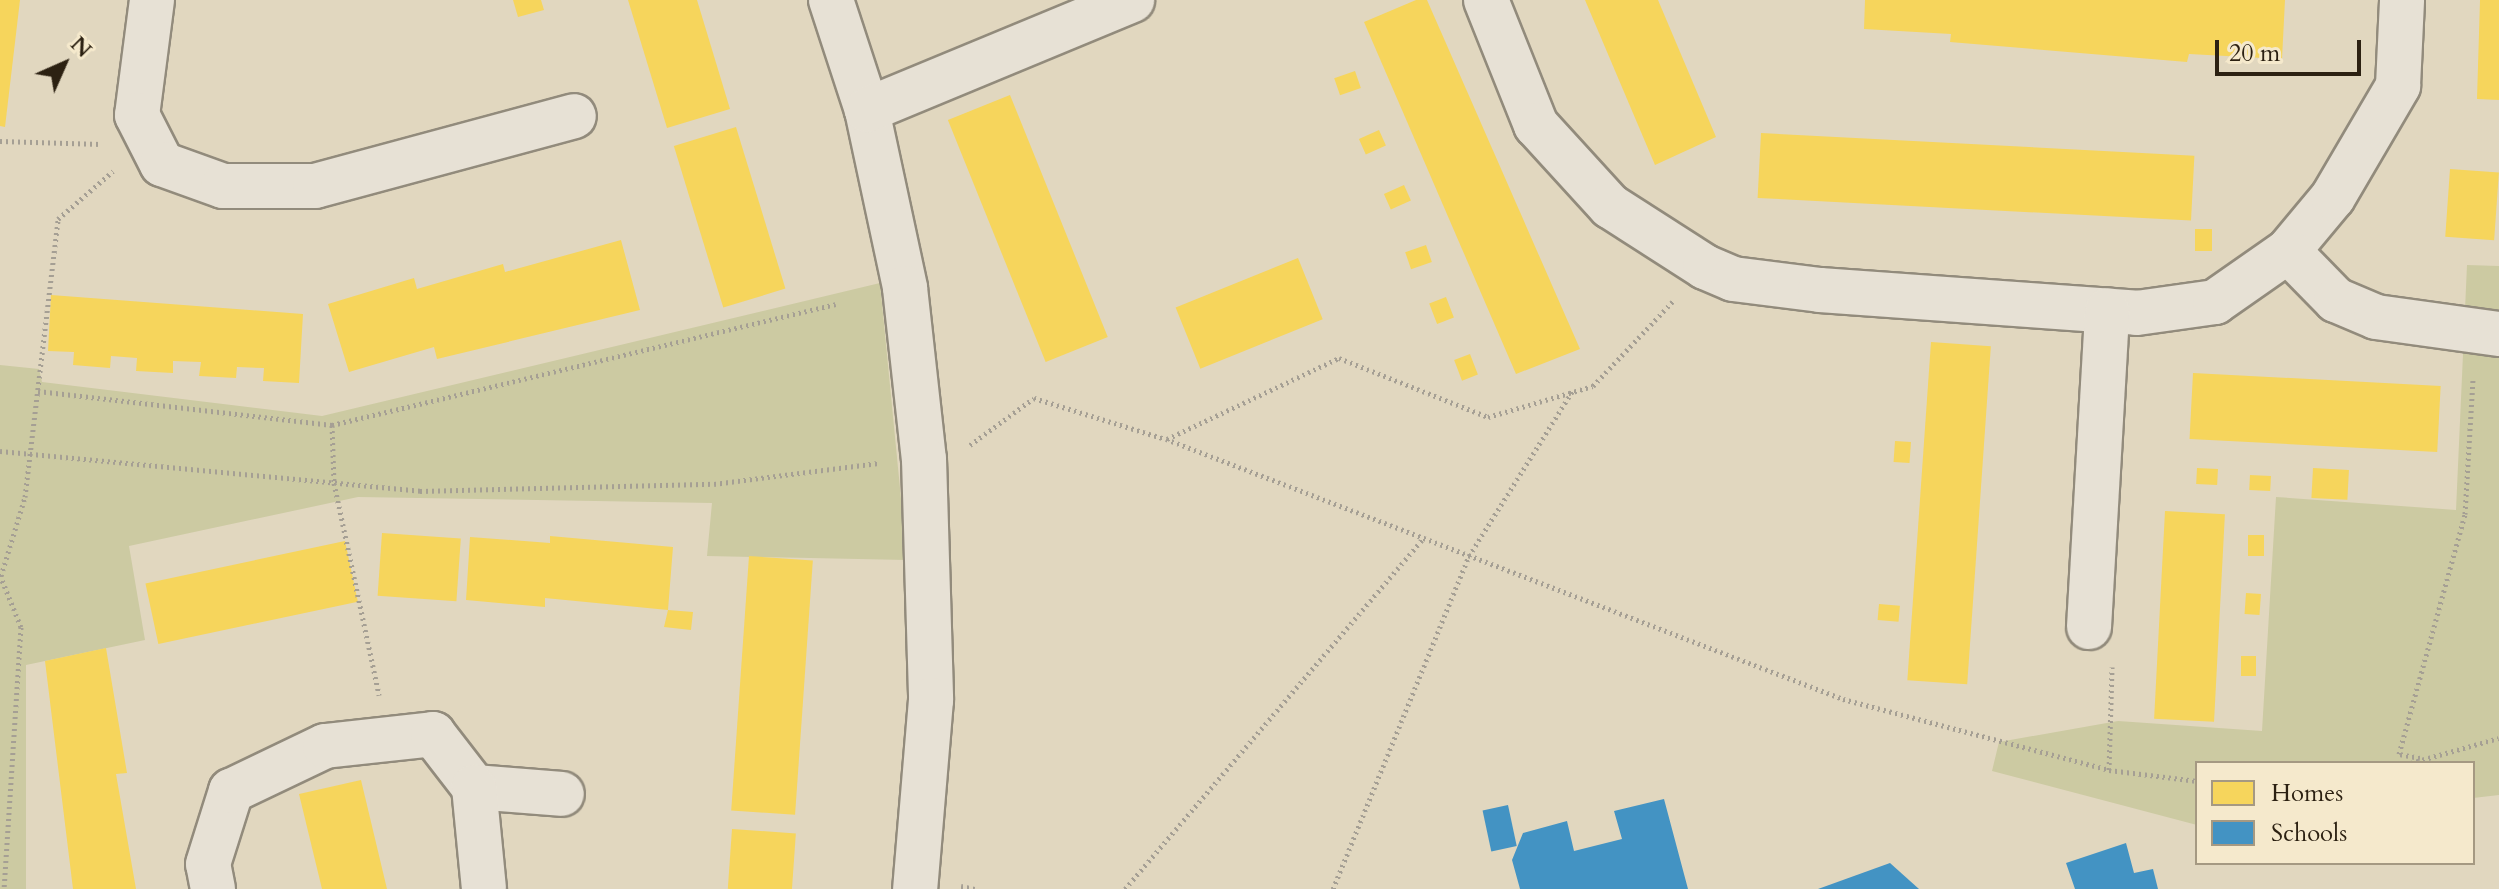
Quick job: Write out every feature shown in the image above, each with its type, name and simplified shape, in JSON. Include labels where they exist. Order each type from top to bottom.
[{"type":"street","points":[[152,0],[137,115],[162,164],[223,186],[315,186],[574,116]]},
{"type":"street","points":[[831,0],[867,110],[905,288],[924,459],[931,700],[915,889]]},
{"type":"street","points":[[867,110],[1132,0]]},
{"type":"street","points":[[1486,0],[1536,125],[1610,206],[1705,267],[1733,279],[1820,290],[2107,311],[2215,302],[2288,251],[2333,197],[2398,86],[2402,0]]},
{"type":"street","points":[[2288,251],[2336,300],[2376,317],[2487,333]]},
{"type":"street","points":[[2089,627],[2107,311]]},
{"type":"street","points":[[213,889],[208,864],[231,791],[325,746],[433,734],[474,787],[484,889]]},
{"type":"street","points":[[474,787],[562,794]]},
{"type":"path","points":[[0,141],[63,149],[150,139]]},
{"type":"path","points":[[4,889],[21,627],[0,575],[12,555],[31,454],[58,219],[150,139]]},
{"type":"path","points":[[1166,439],[1339,358],[1488,417],[1574,389],[1593,386],[1705,267]]},
{"type":"path","points":[[38,391],[332,425],[836,304]]},
{"type":"path","points":[[2420,758],[2399,754],[2465,514],[2487,333]]},
{"type":"path","points":[[1333,889],[1469,556],[1574,389]]},
{"type":"path","points":[[0,451],[420,491],[602,489],[958,454],[1034,398],[1166,439],[1843,699],[2109,770],[2195,781]]},
{"type":"path","points":[[332,425],[334,483],[388,739]]},
{"type":"path","points":[[1125,889],[1424,538]]},
{"type":"path","points":[[2089,627],[2114,630],[2109,770]]},
{"type":"path","points":[[2415,761],[2499,738]]},
{"type":"shaded area","points":[[2467,265],[2499,266],[2499,795],[2475,798],[2475,761],[2195,761],[2195,824],[1992,771],[1999,742],[2118,721],[2262,731],[2276,497],[2456,510]]},
{"type":"shaded area","points":[[880,283],[907,560],[707,556],[712,503],[358,497],[129,546],[145,640],[26,665],[26,889],[0,889],[0,365],[39,369],[42,382],[322,416]]},
{"type":"building: Homes","points":[[0,0],[20,0],[5,127],[0,126]]},
{"type":"building: Homes","points":[[513,0],[541,0],[544,10],[518,17]]},
{"type":"building: Homes","points":[[628,0],[697,0],[730,109],[667,128]]},
{"type":"building: Homes","points":[[1416,0],[1427,0],[1580,349],[1516,374],[1364,22]]},
{"type":"building: Homes","points":[[1585,0],[1658,0],[1716,137],[1655,165]]},
{"type":"building: Homes","points":[[1865,0],[2285,0],[2282,59],[2189,54],[2187,62],[1950,42],[1951,34],[1864,29]]},
{"type":"building: Homes","points":[[2480,0],[2499,0],[2499,100],[2477,99]]},
{"type":"building: Homes","points":[[1355,71],[1361,88],[1340,95],[1334,78]]},
{"type":"building: Homes","points":[[1010,95],[1108,337],[1046,362],[948,120]]},
{"type":"building: Homes","points":[[736,127],[785,289],[723,308],[674,146]]},
{"type":"building: Homes","points":[[1379,130],[1386,146],[1366,154],[1359,139]]},
{"type":"building: Homes","points":[[1761,133],[2194,156],[2191,221],[1758,198]]},
{"type":"building: Homes","points":[[2450,169],[2499,172],[2494,240],[2445,237]]},
{"type":"building: Homes","points":[[1404,185],[1411,201],[1391,209],[1384,194]]},
{"type":"building: Homes","points":[[2195,229],[2212,229],[2212,251],[2195,251]]},
{"type":"building: Homes","points":[[621,240],[640,310],[437,359],[434,347],[349,372],[328,304],[414,278],[417,289],[503,264],[505,272]]},
{"type":"building: Homes","points":[[1426,245],[1432,262],[1411,269],[1405,252]]},
{"type":"building: Homes","points":[[1298,258],[1323,319],[1200,369],[1176,307]]},
{"type":"building: Homes","points":[[51,295],[303,314],[299,383],[263,381],[264,368],[237,367],[236,378],[199,376],[201,362],[173,361],[173,373],[136,371],[137,358],[111,356],[110,368],[73,365],[74,352],[48,351]]},
{"type":"building: Homes","points":[[1446,297],[1454,318],[1437,324],[1429,303]]},
{"type":"building: Homes","points":[[1931,342],[1991,346],[1967,684],[1907,680]]},
{"type":"building: Homes","points":[[1470,354],[1478,375],[1462,381],[1454,360]]},
{"type":"building: Homes","points":[[2193,373],[2441,386],[2437,452],[2190,439]]},
{"type":"building: Homes","points":[[1895,441],[1911,442],[1909,463],[1894,462]]},
{"type":"building: Homes","points":[[2197,468],[2218,469],[2217,485],[2196,484]]},
{"type":"building: Homes","points":[[2313,468],[2349,470],[2347,500],[2311,498]]},
{"type":"building: Homes","points":[[2250,475],[2271,476],[2270,491],[2249,490]]},
{"type":"building: Homes","points":[[2165,511],[2225,514],[2214,722],[2154,719]]},
{"type":"building: Homes","points":[[382,533],[461,539],[456,601],[378,596]]},
{"type":"building: Homes","points":[[2248,535],[2264,535],[2264,556],[2248,556]]},
{"type":"building: Homes","points":[[550,536],[673,547],[668,610],[545,598],[545,607],[466,600],[470,537],[550,543]]},
{"type":"building: Homes","points":[[345,541],[358,602],[158,644],[145,583]]},
{"type":"building: Homes","points":[[749,556],[813,560],[795,815],[731,810]]},
{"type":"building: Homes","points":[[2246,593],[2261,594],[2259,615],[2245,614]]},
{"type":"building: Homes","points":[[1879,604],[1900,606],[1899,622],[1878,620]]},
{"type":"building: Homes","points":[[668,610],[693,612],[691,630],[664,627]]},
{"type":"building: Homes","points":[[106,648],[127,773],[116,774],[136,889],[73,889],[45,661]]},
{"type":"building: Homes","points":[[2241,656],[2256,656],[2256,676],[2241,676]]},
{"type":"building: Homes","points":[[361,780],[387,889],[322,889],[299,794]]},
{"type":"building: Homes","points":[[732,829],[796,833],[792,889],[728,889]]},
{"type":"building: Schools","points":[[1664,799],[1688,889],[1520,889],[1512,860],[1523,833],[1567,821],[1574,851],[1622,839],[1614,811]]},
{"type":"building: Schools","points":[[1508,805],[1517,846],[1491,851],[1483,810]]},
{"type":"building: Schools","points":[[2126,843],[2134,873],[2153,869],[2158,889],[2075,889],[2066,863]]},
{"type":"building: Schools","points":[[1890,863],[1919,889],[1818,889]]}]
